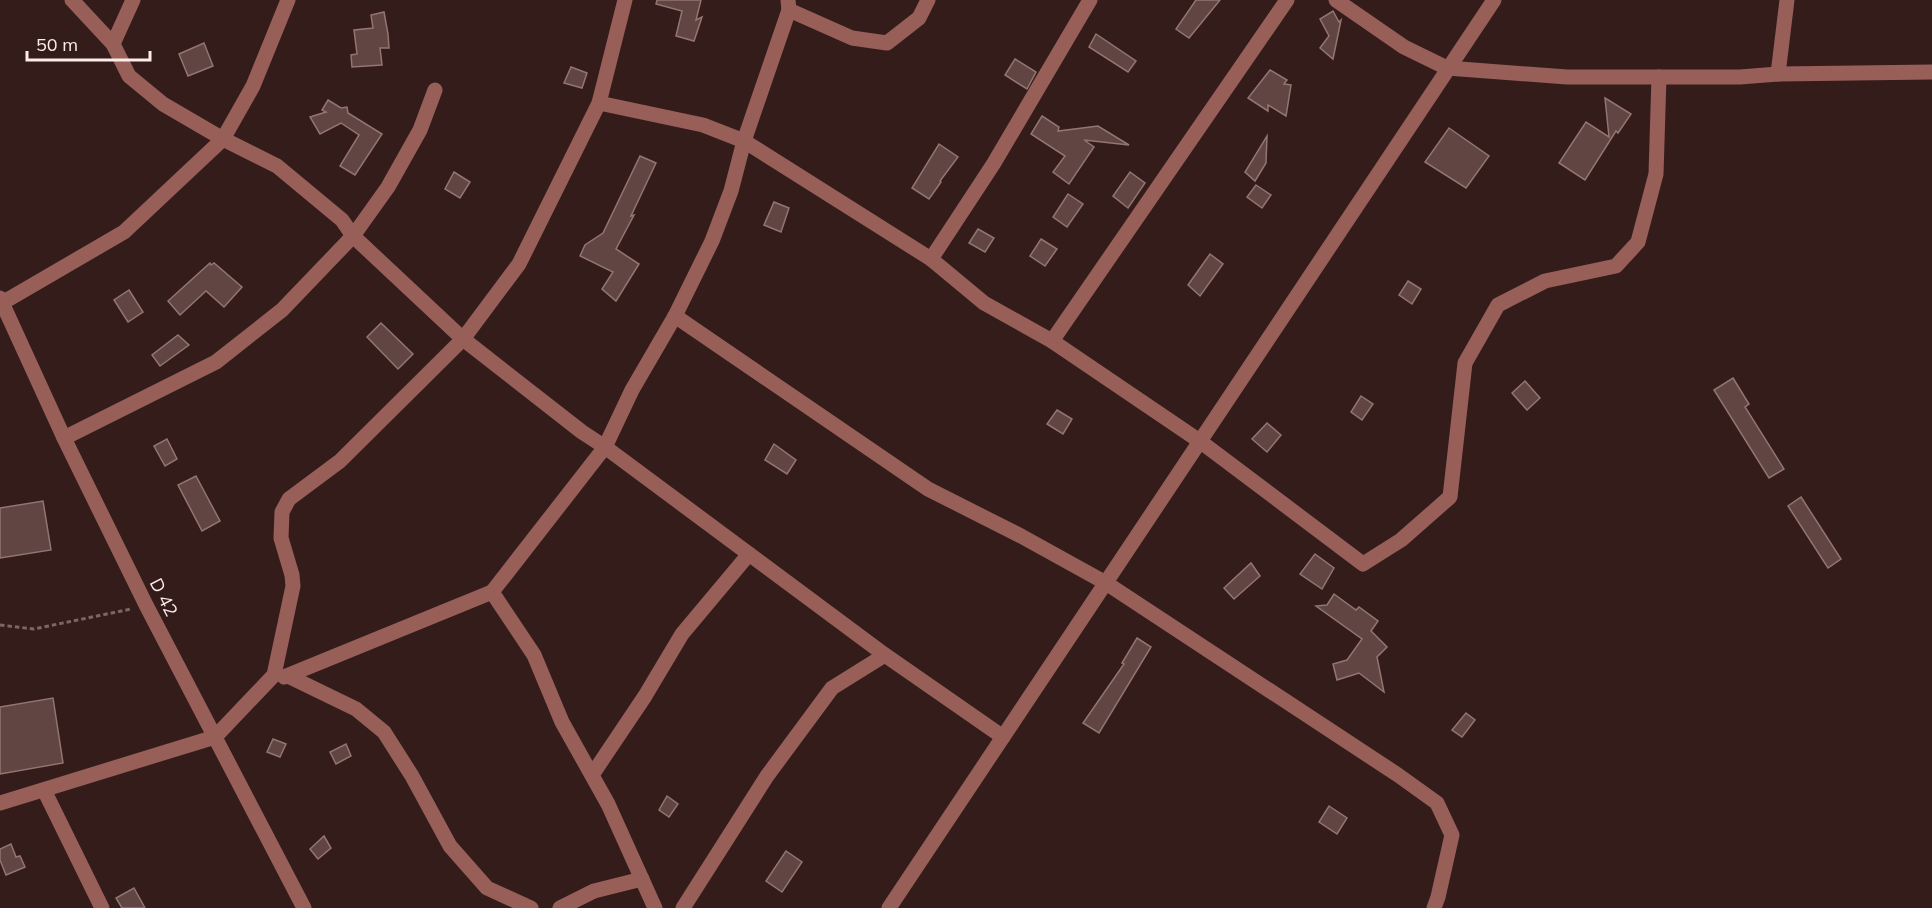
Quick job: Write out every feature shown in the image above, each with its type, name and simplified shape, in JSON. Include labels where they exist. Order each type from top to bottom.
[{"type":"street","points":[[72,0],[113,44],[129,76],[163,104],[223,139],[277,166],[342,220],[353,236],[463,339],[582,432],[885,655],[1003,737]]},
{"type":"street","points":[[113,44],[133,0]]},
{"type":"street","points":[[1,300],[124,232],[223,139],[253,86],[288,0]]},
{"type":"street","points":[[0,803],[215,737],[274,675],[292,586],[292,575],[281,538],[282,512],[289,499],[340,460],[463,339],[519,264],[599,103],[625,0]]},
{"type":"street","points":[[265,686],[492,592],[605,447],[632,390],[675,316],[712,241],[731,191],[744,141],[789,5],[852,38],[887,43],[919,18],[927,0]]},
{"type":"street","points":[[932,259],[994,163],[1090,0]]},
{"type":"street","points":[[1052,341],[1287,0]]},
{"type":"street","points":[[1336,0],[1404,47],[1447,68],[1567,77],[1740,77],[1778,74],[1932,72]]},
{"type":"street","points":[[890,908],[1494,0]]},
{"type":"street","points":[[1778,74],[1787,0]]},
{"type":"street","points":[[599,103],[703,125],[744,141],[932,259],[984,303],[1052,341],[1201,442],[1363,564],[1401,540],[1450,497],[1465,363],[1498,304],[1545,281],[1616,266],[1638,242],[1656,174],[1659,77]]},
{"type":"street","points":[[64,438],[216,362],[282,310],[353,236],[388,187],[420,130],[435,90]]},
{"type":"street","name":"D 42","points":[[1,300],[64,438],[146,605],[304,908]]},
{"type":"street","points":[[675,316],[928,489],[1106,583],[1398,775],[1437,804],[1452,835],[1434,908]]},
{"type":"street","points":[[592,775],[645,696],[682,634],[749,554]]},
{"type":"street","points":[[492,592],[534,655],[562,722],[608,804],[655,908]]},
{"type":"street","points":[[683,908],[767,776],[832,688],[885,655]]},
{"type":"street","points":[[288,676],[356,709],[384,732],[412,776],[450,846],[487,888],[531,908]]},
{"type":"street","points":[[44,790],[102,908]]},
{"type":"street","points":[[560,908],[594,891],[642,879]]},
{"type":"path","points":[[0,625],[34,629],[146,605]]},
{"type":"building","points":[[657,0],[701,0],[696,20],[702,17],[694,41],[676,36],[682,11],[656,4]]},
{"type":"building","points":[[1196,0],[1220,0],[1189,38],[1176,29]]},
{"type":"building","points":[[1333,11],[1339,22],[1341,20],[1333,59],[1320,48],[1329,36],[1320,19]]},
{"type":"building","points":[[384,12],[389,48],[380,48],[382,65],[352,67],[351,55],[357,54],[354,30],[373,28],[371,15]]},
{"type":"building","points":[[1096,34],[1136,61],[1128,72],[1089,47]]},
{"type":"building","points":[[204,43],[213,66],[188,76],[179,54]]},
{"type":"building","points":[[1015,59],[1036,72],[1027,89],[1005,75]]},
{"type":"building","points":[[571,67],[587,73],[582,88],[564,83]]},
{"type":"building","points":[[1270,70],[1287,80],[1284,84],[1291,85],[1286,116],[1268,105],[1268,111],[1248,98]]},
{"type":"building","points":[[1605,98],[1631,114],[1618,133],[1616,131],[1585,180],[1559,163],[1586,122],[1609,137]]},
{"type":"building","points":[[328,100],[341,108],[347,107],[348,113],[382,134],[355,175],[340,166],[359,135],[341,123],[320,134],[310,117],[326,112],[322,110]]},
{"type":"building","points":[[1042,116],[1059,127],[1058,131],[1098,126],[1129,145],[1084,140],[1094,147],[1069,184],[1053,172],[1065,156],[1031,134]]},
{"type":"building","points":[[1449,128],[1489,156],[1466,188],[1425,162]]},
{"type":"building","points":[[1267,136],[1266,163],[1255,181],[1245,172]]},
{"type":"building","points":[[939,144],[958,157],[929,199],[912,188]]},
{"type":"building","points":[[640,156],[656,163],[631,216],[634,215],[616,249],[639,264],[616,301],[602,289],[613,272],[580,256],[585,245],[603,233]]},
{"type":"building","points":[[454,172],[470,182],[460,198],[445,189]]},
{"type":"building","points":[[1130,172],[1145,183],[1128,208],[1113,196]]},
{"type":"building","points":[[1256,185],[1271,195],[1262,208],[1247,197]]},
{"type":"building","points":[[1068,194],[1083,204],[1067,227],[1053,217]]},
{"type":"building","points":[[774,202],[789,208],[781,232],[764,225]]},
{"type":"building","points":[[978,229],[994,238],[985,252],[969,243]]},
{"type":"building","points":[[1041,239],[1057,249],[1045,266],[1030,256]]},
{"type":"building","points":[[1210,254],[1223,264],[1200,296],[1188,285]]},
{"type":"building","points":[[210,263],[211,265],[214,263],[242,287],[224,307],[206,291],[180,315],[168,301]]},
{"type":"building","points":[[1408,281],[1421,289],[1412,304],[1399,295]]},
{"type":"building","points":[[129,290],[143,312],[128,322],[114,300]]},
{"type":"building","points":[[381,323],[413,354],[398,369],[367,337]]},
{"type":"building","points":[[178,335],[189,345],[160,366],[152,355]]},
{"type":"building","points":[[1733,378],[1749,404],[1745,407],[1784,469],[1769,478],[1714,390]]},
{"type":"building","points":[[1525,381],[1540,398],[1527,410],[1512,393]]},
{"type":"building","points":[[1361,396],[1373,404],[1362,420],[1351,412]]},
{"type":"building","points":[[1057,410],[1072,419],[1063,434],[1047,424]]},
{"type":"building","points":[[1267,423],[1281,435],[1267,452],[1252,439]]},
{"type":"building","points":[[167,439],[177,459],[165,466],[154,446]]},
{"type":"building","points":[[774,444],[796,460],[787,474],[765,460]]},
{"type":"building","points":[[196,476],[220,521],[202,531],[178,485]]},
{"type":"building","points":[[1801,497],[1841,559],[1828,568],[1788,506]]},
{"type":"building","points":[[43,501],[51,550],[0,558],[0,508]]},
{"type":"building","points":[[1315,554],[1334,568],[1322,589],[1300,574]]},
{"type":"building","points":[[1251,563],[1260,576],[1234,599],[1224,588]]},
{"type":"building","points":[[1334,594],[1356,610],[1359,607],[1378,621],[1371,631],[1387,647],[1377,657],[1384,692],[1359,673],[1337,680],[1333,664],[1347,660],[1362,639],[1316,606],[1327,605]]},
{"type":"building","points":[[1137,638],[1151,647],[1099,733],[1083,723],[1124,664],[1122,663]]},
{"type":"building","points":[[53,698],[63,763],[0,774],[0,707]]},
{"type":"building","points":[[1466,713],[1475,720],[1462,737],[1452,730]]},
{"type":"building","points":[[273,739],[286,744],[280,757],[267,752]]},
{"type":"building","points":[[346,744],[351,756],[336,764],[330,752]]},
{"type":"building","points":[[667,796],[678,804],[669,817],[659,810]]},
{"type":"building","points":[[1329,806],[1347,818],[1337,834],[1319,822]]},
{"type":"building","points":[[324,836],[331,848],[318,859],[310,849]]},
{"type":"building","points":[[11,844],[16,857],[20,856],[25,867],[6,875],[0,860],[0,849]]},
{"type":"building","points":[[786,851],[802,862],[782,892],[766,881]]},
{"type":"building","points":[[134,888],[145,908],[122,908],[116,898]]}]
